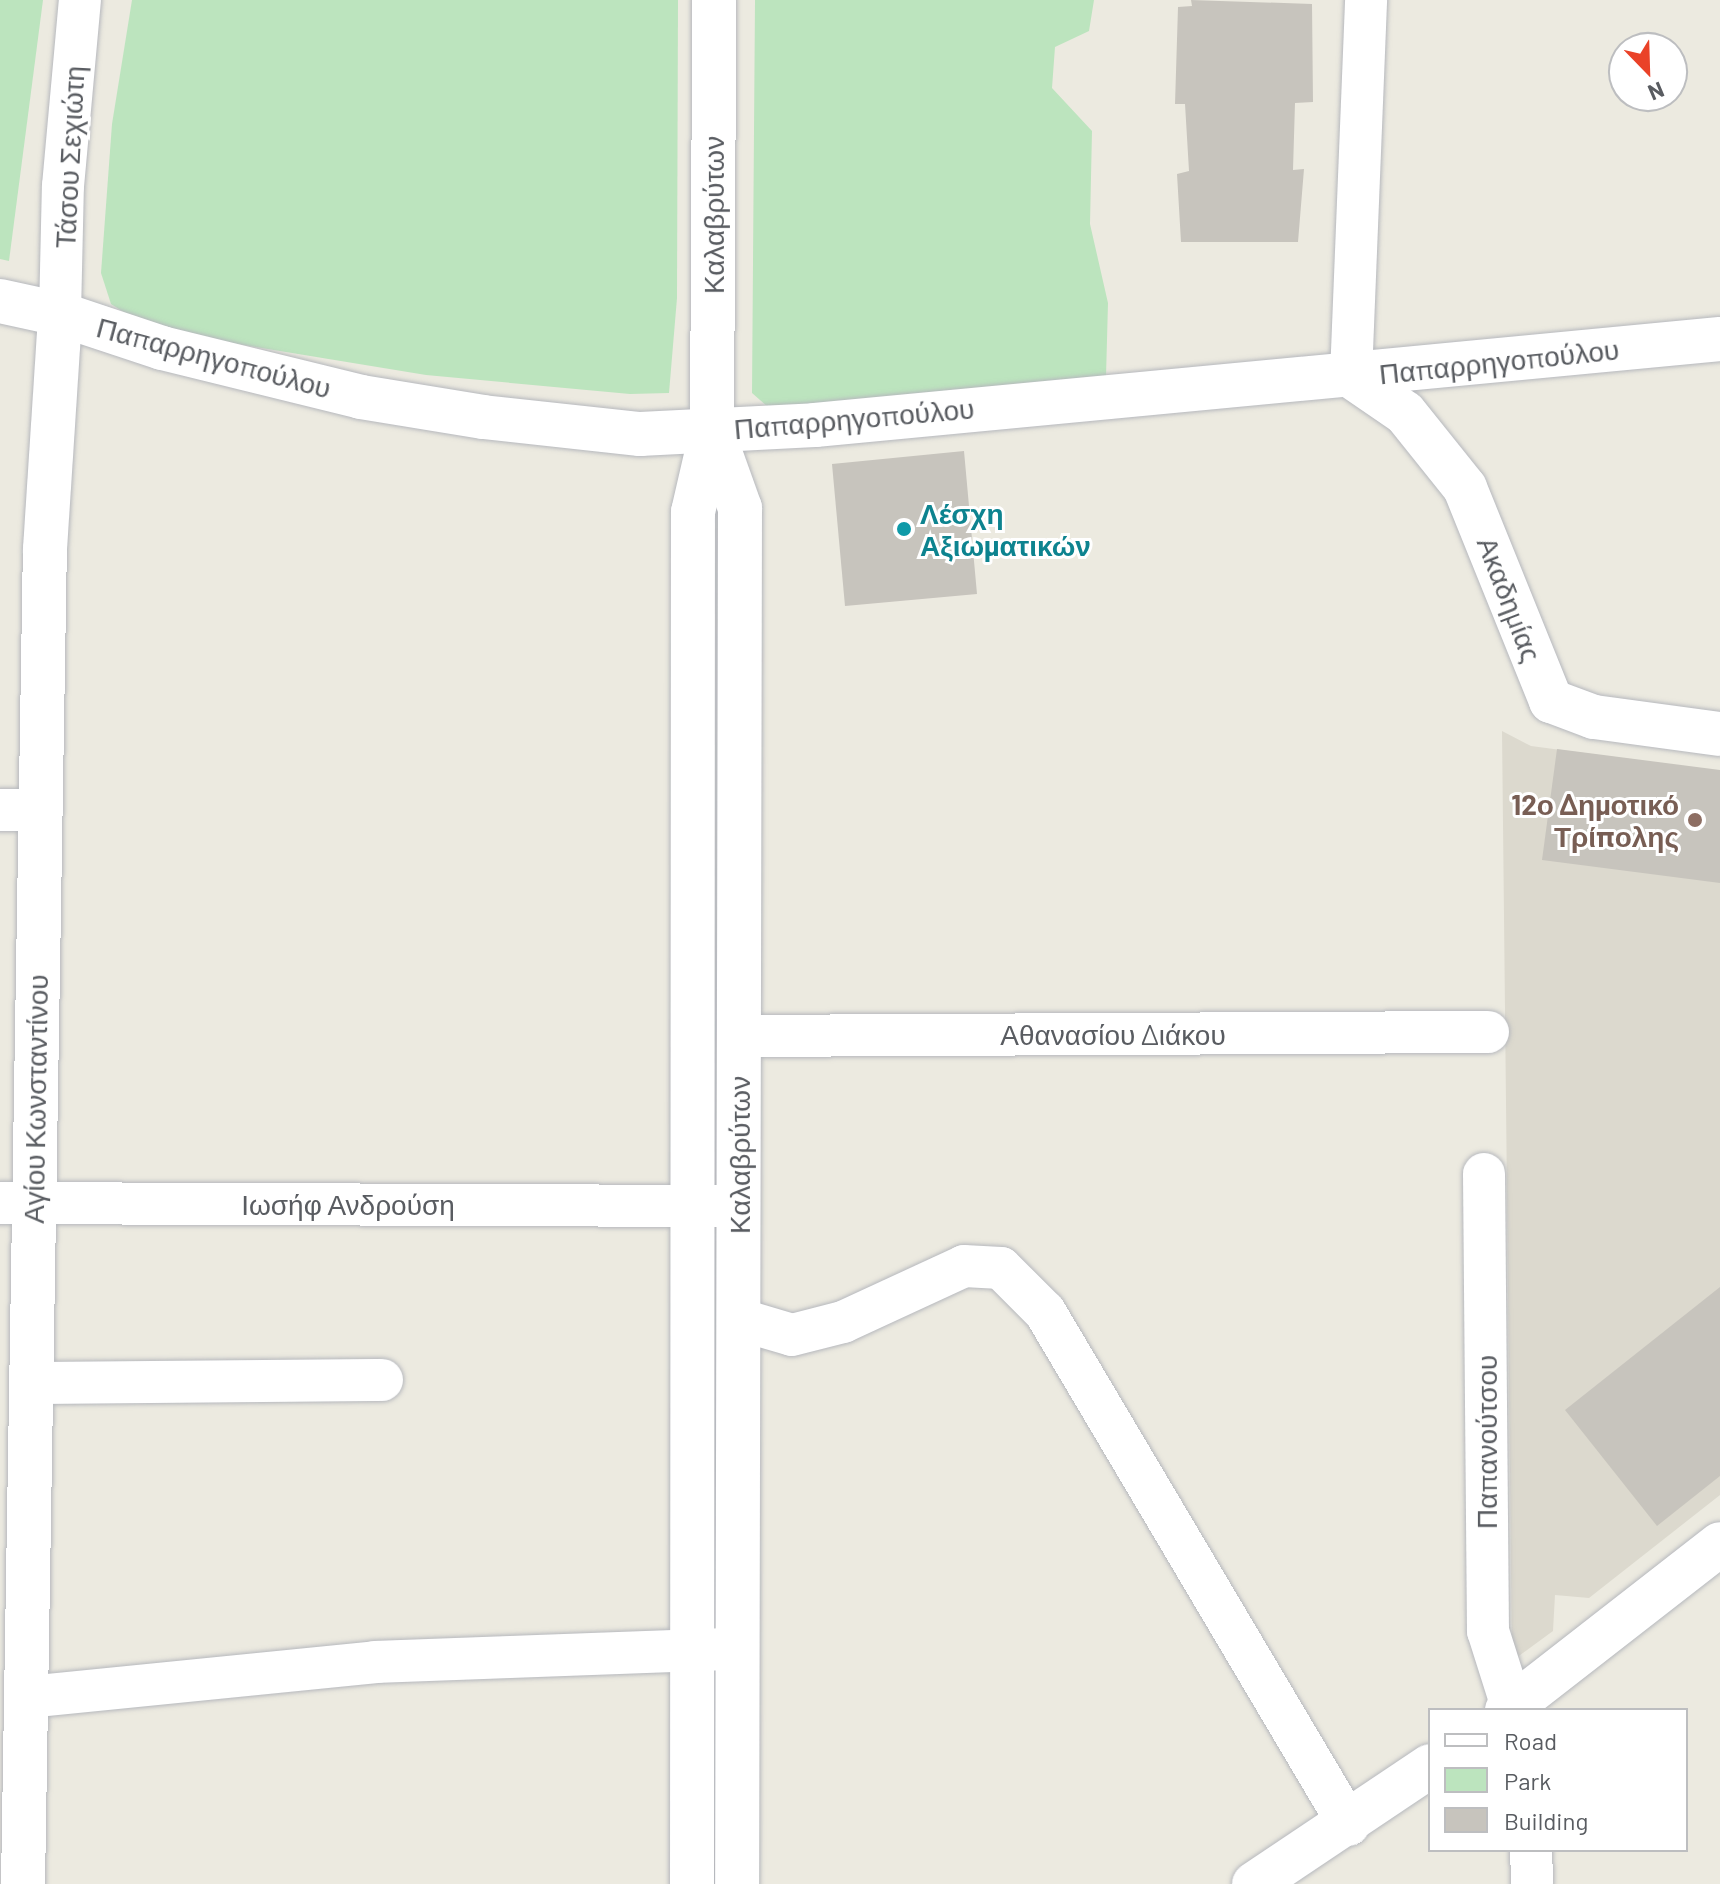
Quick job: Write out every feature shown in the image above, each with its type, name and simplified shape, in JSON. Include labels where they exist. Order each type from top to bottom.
[{"type":"main road","name":"Καλαβρύτων","points":[[714,0],[712,430],[693,512],[696,1206],[716,1650],[737,1884]]},
{"type":"main road","name":"Παπαρρηγοπούλου","points":[[0,301],[60,314],[162,348],[361,397],[483,417],[640,434],[1351,376],[1720,339]]},
{"type":"main road","name":"Αγίου Κωνσταντίνου","points":[[16,1863],[27,1697],[32,1383],[16,1203],[21,810],[45,549],[60,314]]},
{"type":"main road","name":"Ακαδημίας","points":[[1351,376],[1405,413],[1465,488],[1551,701],[1594,717],[1720,734]]},
{"type":"main road","name":"Καλαβρύτων","points":[[692,1884],[716,1650],[738,1319],[741,1206],[740,508],[712,430]]},
{"type":"main road","points":[[1512,1708],[1720,1544]]},
{"type":"main road","points":[[1254,1884],[1349,1825],[1428,1767]]},
{"type":"street","name":"Τάσου Σεχιώτη","points":[[60,314],[63,186],[80,0]]},
{"type":"street","points":[[1351,376],[1366,0]]},
{"type":"street","name":"Αθανασίου Διάκου","points":[[739,1036],[1488,1032]]},
{"type":"street","name":"Παπανούτσου","points":[[1484,1174],[1488,1631],[1511,1708]]},
{"type":"street","name":"Ιωσήφ Ανδρούση","points":[[16,1203],[741,1206]]},
{"type":"street","points":[[738,1319],[792,1335],[843,1322],[964,1266],[1001,1268],[1045,1312],[1349,1825]]},
{"type":"street","points":[[32,1383],[382,1380]]},
{"type":"street","points":[[27,1697],[375,1662],[716,1650]]},
{"type":"street","points":[[1531,1852],[1532,1884]]},
{"type":"shaded area","points":[[1502,731],[1531,746],[1720,771],[1720,1495],[1589,1598],[1555,1595],[1553,1631],[1512,1661]]},
{"type":"green space","points":[[0,0],[43,0],[9,261],[0,259]]},
{"type":"green space","points":[[132,0],[678,0],[677,298],[669,393],[630,394],[426,375],[152,330],[111,304],[101,273],[112,124]]},
{"type":"green space","points":[[755,0],[1094,0],[1089,31],[1055,47],[1052,88],[1092,131],[1090,224],[1108,303],[1106,377],[777,415],[752,393]]},
{"type":"building","points":[[1191,0],[1312,4],[1313,102],[1295,103],[1293,170],[1304,169],[1298,242],[1181,242],[1177,174],[1189,171],[1185,104],[1175,104],[1178,7],[1192,6]]},
{"type":"building","name":"Λέσχη Αξιωματικών","points":[[964,451],[977,594],[845,606],[832,464]]},
{"type":"building","points":[[1557,749],[1720,770],[1720,883],[1542,860]]},
{"type":"building","points":[[1720,1287],[1720,1476],[1657,1526],[1565,1410]]},
{"type":"place","name":"Λέσχη Αξιωματικών","points":[[904,529]]},
{"type":"place","name":"12ο Δημοτικό Τρίπολης","points":[[1695,820]]}]
